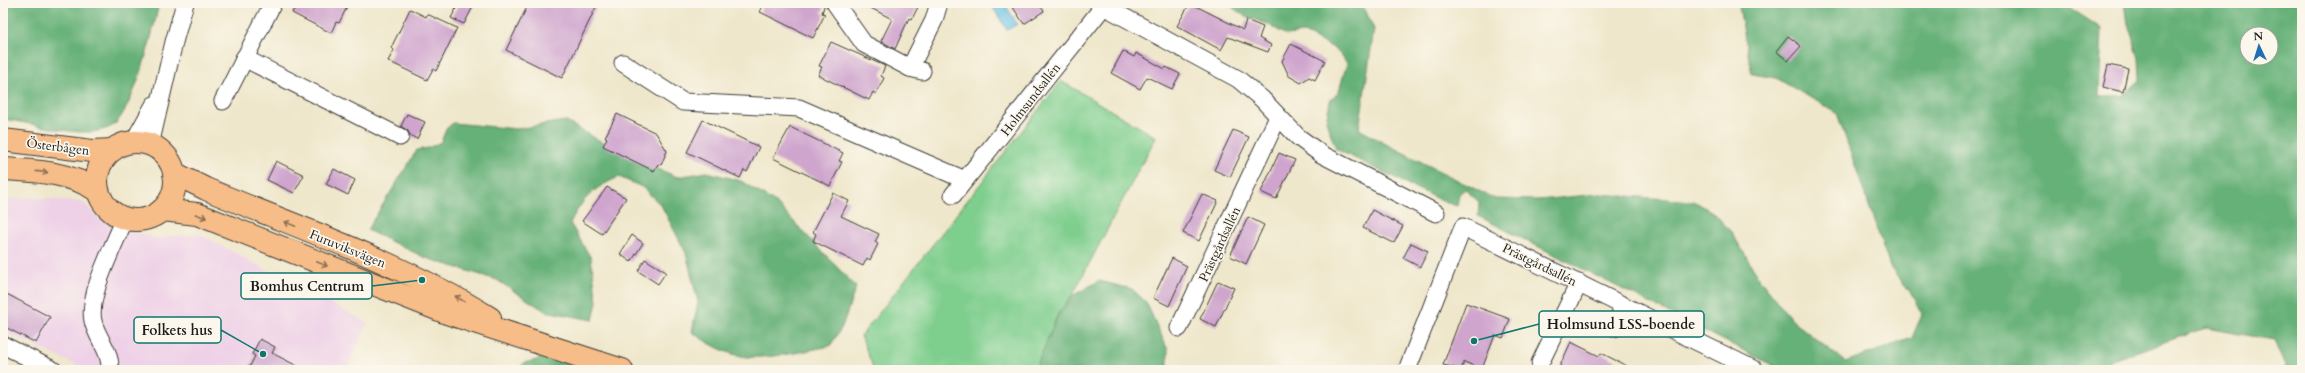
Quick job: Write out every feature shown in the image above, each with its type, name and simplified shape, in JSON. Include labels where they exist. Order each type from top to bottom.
[{"type":"main road","name":"Österbågen","points":[[3,140],[92,151],[132,146]]},
{"type":"main road","points":[[132,146],[165,156],[174,173],[174,191],[171,199],[162,210],[146,219],[125,218],[108,208],[98,191],[98,173],[102,162],[132,146]]},
{"type":"main road","name":"Österbågen","points":[[3,169],[42,171],[72,177],[98,191]]},
{"type":"main road","name":"Furuviksvägen","points":[[174,173],[206,189],[405,272],[450,293],[517,335]]},
{"type":"main road","name":"Furuviksvägen","points":[[162,210],[197,214],[447,313],[517,335],[541,345],[622,370]]},
{"type":"street","points":[[132,146],[163,87],[185,3]]},
{"type":"street","points":[[223,101],[273,3]]},
{"type":"street","points":[[835,3],[864,44],[916,69],[939,3]]},
{"type":"street","points":[[1100,5],[1238,79],[1262,99],[1298,137],[1320,154],[1436,213]]},
{"type":"street","name":"Holmsundsallén","points":[[953,195],[1015,120],[1100,5]]},
{"type":"street","points":[[244,58],[400,137]]},
{"type":"street","points":[[622,63],[683,102],[799,108],[965,180]]},
{"type":"street","name":"Prästgårdsallén","points":[[1179,328],[1278,117]]},
{"type":"street","points":[[110,370],[110,357],[96,332],[92,310],[94,295],[125,218]]},
{"type":"street","name":"Prästgårdsallén","points":[[1407,370],[1463,227],[1755,370]]},
{"type":"street","points":[[1540,363],[1579,284]]},
{"type":"street","points":[[1614,328],[1624,306]]},
{"type":"street","points":[[3,345],[53,370]]},
{"type":"shaded area","points":[[27,197],[82,202],[103,221],[155,238],[199,234],[368,323],[348,365],[357,370],[87,370],[3,331],[3,200]]},
{"type":"green space","points":[[3,3],[159,3],[153,31],[137,83],[123,113],[116,123],[111,127],[93,132],[79,132],[3,119]]},
{"type":"green space","points":[[1226,3],[1362,3],[1374,29],[1359,129],[1495,199],[1538,200],[1599,194],[1694,201],[1714,213],[1732,233],[1760,280],[1792,320],[1845,362],[1912,338],[1922,314],[1909,290],[1890,267],[1837,113],[1776,78],[1752,74],[1739,7],[1742,3],[2063,3],[2102,29],[2099,96],[2123,96],[2140,80],[2139,58],[2128,24],[2125,3],[2302,3],[2302,370],[2287,370],[2274,340],[2206,328],[2082,370],[1782,370],[1478,216],[1479,202],[1465,189],[1459,194],[1457,206],[1442,201],[1336,149],[1326,121],[1330,101],[1339,91],[1347,63],[1336,49],[1304,33],[1286,35],[1268,24],[1246,17]]},
{"type":"green space","points":[[1061,81],[1156,137],[1072,296],[1058,314],[1035,370],[874,370],[861,336]]},
{"type":"green space","points":[[565,121],[623,154],[677,177],[707,172],[741,181],[777,204],[856,287],[842,327],[830,346],[780,355],[750,357],[735,355],[720,349],[692,332],[698,302],[686,253],[661,205],[642,187],[619,177],[602,185],[584,200],[570,223],[591,258],[597,302],[593,320],[545,311],[497,280],[426,258],[367,230],[417,150],[428,148],[441,142],[446,129],[453,123],[517,129]]},
{"type":"green space","points":[[1099,281],[1132,289],[1146,302],[1168,350],[1168,370],[1035,370],[1058,314],[1072,296]]},
{"type":"green space","points":[[540,356],[593,370],[517,370],[524,363],[537,360]]},
{"type":"water","points":[[998,3],[1004,3],[1017,24],[1007,30],[992,6]]},
{"type":"building","points":[[297,3],[349,3],[339,23],[336,22],[331,33],[292,13]]},
{"type":"building","points":[[459,3],[475,3],[464,24],[451,18]]},
{"type":"building","points":[[529,3],[587,3],[596,7],[562,78],[506,50]]},
{"type":"building","points":[[764,3],[825,3],[822,13],[825,14],[813,38],[760,12]]},
{"type":"building","points":[[861,3],[920,3],[912,19],[909,18],[895,49],[881,41],[892,19]]},
{"type":"building","points":[[1010,3],[1038,3],[1044,11],[1024,24]]},
{"type":"building","points":[[1190,3],[1243,30],[1246,20],[1263,27],[1259,38],[1271,45],[1268,52],[1228,37],[1221,50],[1177,26]]},
{"type":"building","points":[[410,9],[426,17],[427,14],[457,28],[436,71],[433,69],[427,80],[388,61],[394,50],[391,48]]},
{"type":"building","points":[[1788,36],[1801,46],[1788,61],[1776,51]]},
{"type":"building","points":[[831,42],[885,66],[881,76],[884,78],[876,94],[873,92],[869,100],[818,75],[822,67],[819,66]]},
{"type":"building","points":[[1291,44],[1325,61],[1315,80],[1309,77],[1301,83],[1289,76],[1282,61]]},
{"type":"building","points":[[1123,51],[1134,57],[1136,53],[1165,69],[1166,67],[1180,74],[1172,89],[1147,77],[1140,89],[1111,73]]},
{"type":"building","points":[[2108,65],[2128,69],[2123,92],[2103,87]]},
{"type":"building","points":[[407,114],[425,122],[417,139],[410,135],[408,131],[401,126]]},
{"type":"building","points":[[617,114],[656,133],[667,151],[661,165],[658,164],[654,171],[603,146],[607,138],[605,137]]},
{"type":"building","points":[[703,120],[759,147],[747,172],[744,170],[740,178],[687,152]]},
{"type":"building","points":[[790,127],[843,153],[839,161],[842,162],[830,186],[773,158]]},
{"type":"building","points":[[1233,130],[1249,137],[1230,177],[1214,170]]},
{"type":"building","points":[[1279,153],[1295,160],[1276,199],[1261,192]]},
{"type":"building","points":[[276,161],[304,175],[294,193],[267,180]]},
{"type":"building","points":[[334,169],[355,180],[348,195],[326,184]]},
{"type":"building","points":[[607,187],[626,198],[602,234],[582,221]]},
{"type":"building","points":[[833,193],[849,201],[841,216],[879,234],[875,242],[878,244],[870,260],[867,258],[863,266],[813,241],[816,234],[813,232]]},
{"type":"building","points":[[1202,194],[1218,201],[1199,241],[1183,233]]},
{"type":"building","points":[[1372,210],[1403,226],[1394,243],[1363,228]]},
{"type":"building","points":[[1248,217],[1264,225],[1246,264],[1230,256]]},
{"type":"building","points":[[632,235],[643,243],[631,262],[620,254]]},
{"type":"building","points":[[1411,243],[1428,251],[1420,267],[1403,258]]},
{"type":"building","points":[[1172,258],[1187,266],[1169,306],[1153,298]]},
{"type":"building","points":[[645,259],[666,272],[658,284],[638,271]]},
{"type":"building","points":[[1218,281],[1234,288],[1216,327],[1200,319]]},
{"type":"building","points":[[3,292],[50,317],[36,343],[3,326]]},
{"type":"building","points":[[1466,303],[1510,319],[1503,338],[1495,335],[1482,369],[1464,362],[1461,370],[1443,365]]},
{"type":"building","points":[[260,339],[275,347],[272,353],[305,370],[248,370],[255,356],[252,354]]},
{"type":"building","points":[[1571,342],[1599,356],[1601,353],[1635,370],[1558,370]]},
{"type":"place","name":"Bomhus Centrum","points":[[422,280]]},
{"type":"place","name":"Holmsund LSS-boende","points":[[1474,341]]},
{"type":"place","name":"Folkets hus","points":[[263,354]]}]
